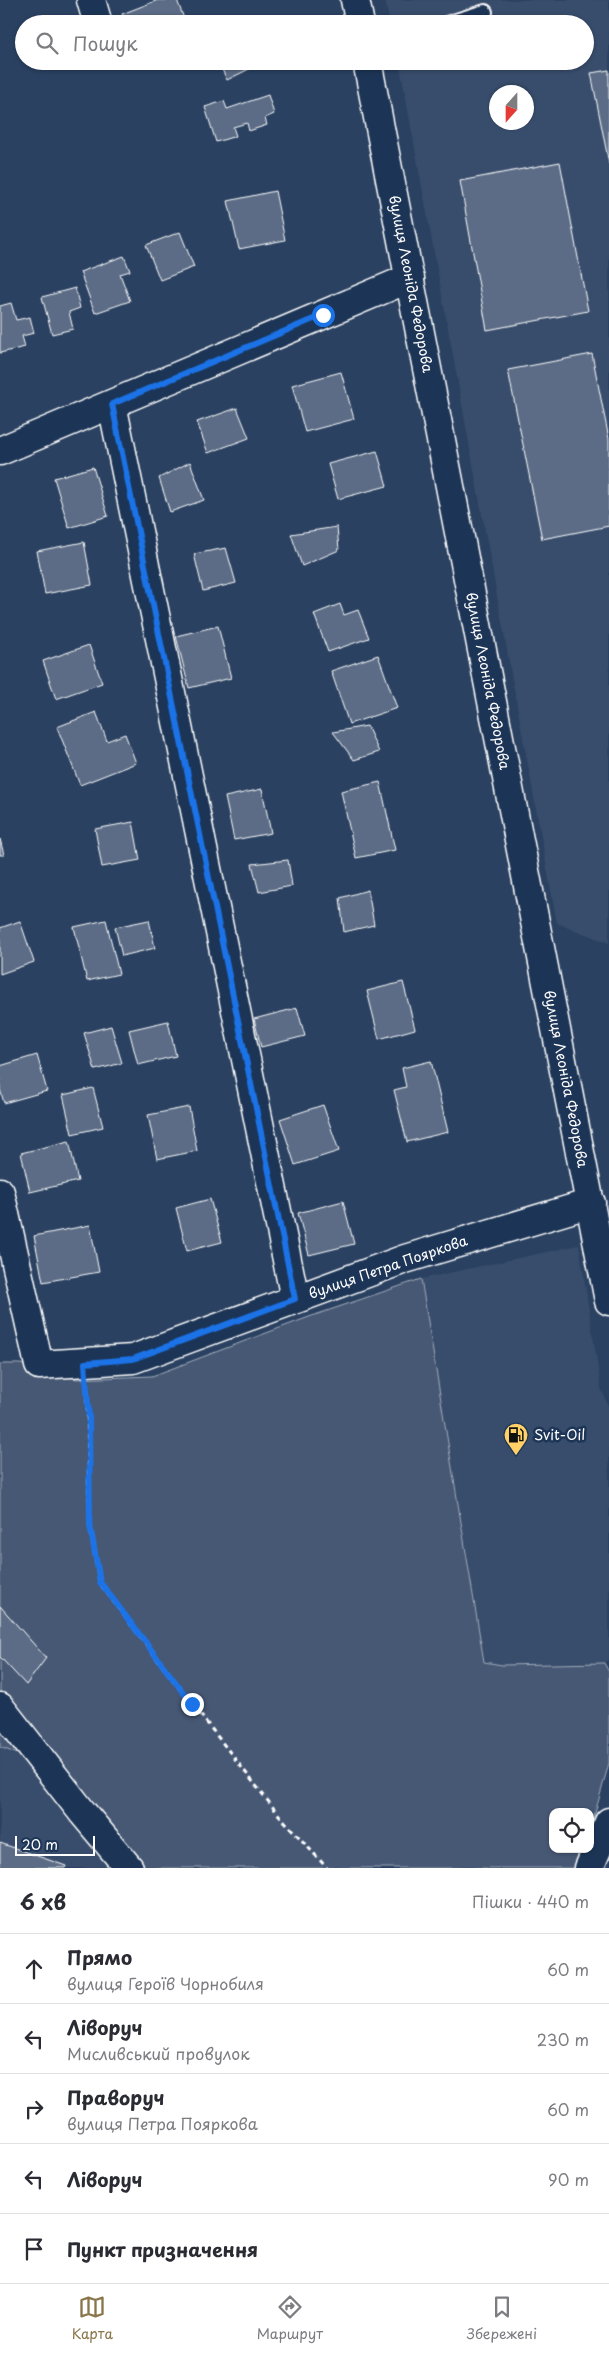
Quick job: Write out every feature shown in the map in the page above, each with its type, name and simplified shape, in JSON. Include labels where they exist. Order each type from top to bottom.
[{"type":"street","points":[[91,0],[95,15]]},
{"type":"street","points":[[355,0],[358,15]]},
{"type":"street","name":"вулиця Леоніда Федорова","points":[[369,70],[609,1301]]},
{"type":"street","points":[[0,451],[410,278]]},
{"type":"street","points":[[112,404],[295,1299]]},
{"type":"street","name":"вулиця Петра Пояркова","points":[[0,1192],[3,1218],[39,1365],[133,1359],[405,1259],[591,1203]]},
{"type":"street","points":[[0,1708],[129,1868]]},
{"type":"street","points":[[589,1868],[609,1822]]},
{"type":"lane","points":[[475,15],[485,12]]},
{"type":"path","points":[[85,1363],[89,1419],[90,1525],[100,1582],[256,1785],[327,1868]]},
{"type":"shaded area","points":[[385,0],[609,0],[609,943],[557,923],[401,70],[594,70],[594,15],[388,15]]},
{"type":"shaded area","points":[[579,1245],[601,1388],[609,1408],[609,1659],[604,1663],[502,1665],[484,1662],[421,1279]]},
{"type":"shaded area","points":[[421,1279],[484,1662],[502,1665],[604,1663],[609,1672],[609,1763],[594,1817],[594,1808],[549,1808],[549,1853],[584,1853],[580,1868],[129,1868],[45,1765],[0,1747],[0,1364],[20,1364],[77,1379],[152,1376],[309,1317]]},
{"type":"shaded area","points":[[0,1747],[45,1765],[129,1868],[0,1868]]},
{"type":"building","points":[[158,0],[177,0],[183,15],[122,15]]},
{"type":"building","points":[[222,70],[247,70],[227,80]]},
{"type":"building","points":[[609,70],[609,164],[591,73]]},
{"type":"building","points":[[268,95],[274,114],[265,118],[267,125],[249,131],[247,123],[233,127],[236,136],[216,142],[205,107],[224,101],[227,109]]},
{"type":"building","points":[[560,162],[588,311],[487,330],[460,181]]},
{"type":"building","points":[[275,191],[285,240],[239,249],[228,201]]},
{"type":"building","points":[[180,232],[194,267],[160,280],[146,245]]},
{"type":"building","points":[[124,256],[130,271],[120,274],[130,301],[95,313],[80,272]]},
{"type":"building","points":[[75,288],[80,308],[69,312],[73,329],[52,334],[42,297]]},
{"type":"building","points":[[11,303],[16,320],[30,317],[34,333],[22,336],[25,347],[0,353],[0,306]]},
{"type":"building","points":[[592,354],[609,439],[609,526],[542,539],[508,370]]},
{"type":"building","points":[[341,372],[354,419],[305,432],[292,385]]},
{"type":"building","points":[[237,408],[249,438],[208,453],[197,422]]},
{"type":"building","points":[[377,451],[387,486],[338,499],[328,464]]},
{"type":"building","points":[[190,462],[204,500],[170,512],[159,478]]},
{"type":"building","points":[[93,467],[108,516],[69,528],[54,478]]},
{"type":"building","points":[[337,527],[339,550],[302,566],[291,534]]},
{"type":"building","points":[[84,542],[92,585],[45,594],[37,551]]},
{"type":"building","points":[[226,548],[236,583],[203,591],[194,554]]},
{"type":"building","points":[[340,604],[344,615],[358,610],[369,638],[328,652],[314,614]]},
{"type":"building","points":[[218,626],[231,678],[189,688],[176,636]]},
{"type":"building","points":[[89,645],[102,683],[56,699],[43,661]]},
{"type":"building","points":[[378,655],[397,708],[349,724],[331,671]]},
{"type":"building","points":[[96,712],[107,741],[125,734],[136,763],[80,785],[57,727]]},
{"type":"building","points":[[367,726],[379,752],[354,760],[333,732]]},
{"type":"building","points":[[380,782],[395,850],[356,858],[341,791]]},
{"type":"building","points":[[262,789],[271,833],[234,840],[225,797]]},
{"type":"building","points":[[133,822],[140,860],[102,867],[95,829]]},
{"type":"building","points":[[0,839],[4,855],[0,855]]},
{"type":"building","points":[[288,860],[292,886],[259,892],[252,864]]},
{"type":"building","points":[[368,890],[374,925],[344,932],[340,898]]},
{"type":"building","points":[[106,920],[119,974],[87,981],[74,927]]},
{"type":"building","points":[[149,920],[155,948],[122,956],[115,927]]},
{"type":"building","points":[[20,921],[34,962],[0,974],[0,928]]},
{"type":"building","points":[[403,982],[415,1029],[379,1039],[367,991]]},
{"type":"building","points":[[297,1008],[305,1036],[261,1047],[254,1019]]},
{"type":"building","points":[[168,1021],[176,1056],[138,1065],[129,1030]]},
{"type":"building","points":[[111,1026],[122,1063],[95,1070],[84,1033]]},
{"type":"building","points":[[37,1055],[47,1091],[4,1103],[0,1089],[0,1066]]},
{"type":"building","points":[[431,1061],[448,1132],[407,1142],[394,1090],[406,1087],[402,1068]]},
{"type":"building","points":[[93,1088],[103,1127],[72,1134],[63,1095]]},
{"type":"building","points":[[323,1105],[339,1151],[295,1165],[280,1119]]},
{"type":"building","points":[[189,1107],[197,1151],[157,1159],[148,1115]]},
{"type":"building","points":[[69,1141],[78,1181],[30,1192],[21,1153]]},
{"type":"building","points":[[210,1199],[222,1242],[187,1251],[176,1208]]},
{"type":"building","points":[[343,1201],[354,1244],[309,1255],[298,1213]]},
{"type":"building","points":[[90,1225],[99,1272],[43,1282],[34,1236]]},
{"type":"building","points":[[0,1606],[46,1658],[26,1685],[0,1657]]},
{"type":"building","points":[[0,1843],[66,1866],[65,1868],[0,1868]]},
{"type":"place","name":"Svit-Oil","points":[[516,1456]]},
{"type":"route","points":[[192,1704],[100,1582],[90,1525],[89,1419],[85,1363],[133,1359],[295,1299],[112,404],[323,315]]}]
